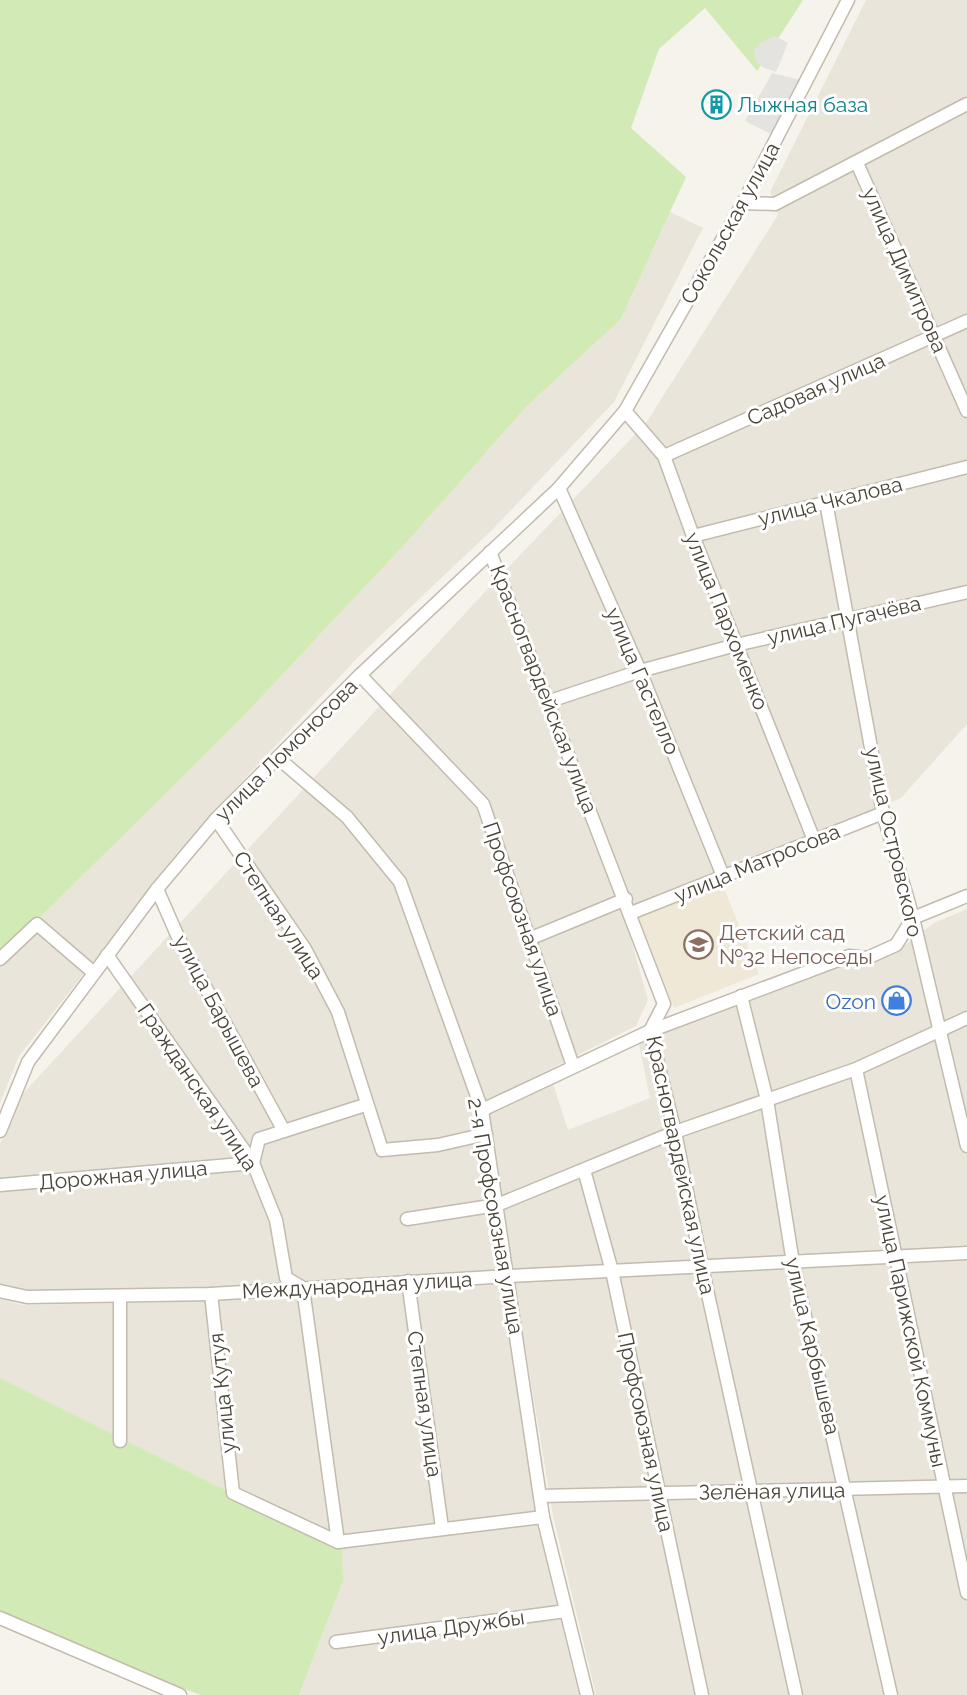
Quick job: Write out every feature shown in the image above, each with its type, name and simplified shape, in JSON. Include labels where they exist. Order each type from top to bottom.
[{"type":"street","name":"Сокольская улица","points":[[625,411],[743,203],[848,0]]},
{"type":"street","points":[[743,203],[775,204],[967,104]]},
{"type":"street","name":"улица Димитрова","points":[[857,163],[967,411]]},
{"type":"street","name":"Садовая улица","points":[[664,456],[967,321]]},
{"type":"street","name":"улица Пархоменко","points":[[625,411],[664,456],[693,536],[814,840]]},
{"type":"street","name":"улица Ломоносова","points":[[0,1131],[28,1062],[157,889],[216,819],[360,675],[559,488],[625,411]]},
{"type":"street","name":"улица Чкалова","points":[[693,536],[967,467]]},
{"type":"street","name":"улица Гастелло","points":[[559,488],[640,671],[723,876]]},
{"type":"street","name":"улица Островского","points":[[826,502],[883,813],[913,918],[967,1143]]},
{"type":"street","name":"Красногвардейская улица","points":[[490,552],[550,701],[664,1004],[650,1031],[675,1132],[702,1267],[796,1695]]},
{"type":"street","name":"улица Пугачёва","points":[[550,701],[640,671],[736,645],[967,592]]},
{"type":"street","name":"Профсоюзная улица","points":[[360,675],[483,804],[494,830],[573,1066]]},
{"type":"street","name":"2-я Профсоюзная улица","points":[[278,758],[347,817],[400,882],[482,1110],[509,1276],[543,1517],[587,1695]]},
{"type":"street","name":"улица Матросова","points":[[631,913],[883,813]]},
{"type":"street","name":"Степная улица","points":[[216,819],[305,949],[338,1012],[365,1105],[382,1150],[438,1145],[486,1134]]},
{"type":"street","name":"улица Барышева","points":[[157,889],[178,937],[284,1131]]},
{"type":"street","points":[[482,1110],[650,1031],[849,956],[867,958],[896,945],[913,918],[967,896]]},
{"type":"street","points":[[529,939],[626,899]]},
{"type":"street","points":[[0,959],[37,924],[94,973]]},
{"type":"street","name":"Гражданская улица","points":[[107,955],[253,1163],[276,1220],[286,1278],[303,1288]]},
{"type":"street","name":"улица Карбышева","points":[[741,996],[767,1100],[793,1263],[891,1695]]},
{"type":"street","points":[[407,1219],[497,1205],[675,1132],[856,1069],[938,1029],[967,1018]]},
{"type":"street","name":"улица Парижской Коммуны","points":[[856,1069],[967,1593]]},
{"type":"street","points":[[253,1163],[259,1139],[365,1105]]},
{"type":"street","name":"Дорожная улица","points":[[0,1185],[253,1163]]},
{"type":"street","name":"Профсоюзная улица","points":[[584,1170],[612,1271],[702,1695]]},
{"type":"street","name":"Международная улица","points":[[0,1291],[27,1297],[211,1294],[408,1281],[967,1253]]},
{"type":"street","name":"Степная улица","points":[[408,1281],[442,1528]]},
{"type":"street","points":[[303,1288],[338,1542],[543,1517]]},
{"type":"street","name":"улица Кутуя","points":[[211,1294],[233,1493],[338,1542]]},
{"type":"street","points":[[120,1296],[120,1441]]},
{"type":"street","name":"Зелёная улица","points":[[540,1496],[846,1491],[967,1486]]},
{"type":"street","name":"улица Дружбы","points":[[336,1642],[566,1611]]},
{"type":"street","points":[[0,1618],[180,1695]]},
{"type":"shaded area","points":[[866,0],[967,0],[967,724],[901,798],[623,912],[648,1000],[636,1026],[472,1108],[503,1273],[198,1288],[28,1291],[0,1283],[0,1144],[19,1098],[481,596],[646,423],[778,215],[770,192]]},
{"type":"shaded area","points":[[775,36],[788,43],[776,72],[762,67],[756,61],[754,51],[760,43]]},
{"type":"shaded area","points":[[772,73],[801,80],[771,134],[745,121]]},
{"type":"shaded area","points":[[670,212],[703,228],[614,402],[493,529],[358,657],[196,831],[19,1056],[0,1103],[0,957],[234,726],[405,544],[527,406],[621,319]]},
{"type":"shaded area","name":"Детский сад №32 Непоседы","points":[[721,881],[759,974],[674,1008],[637,914]]},
{"type":"shaded area","points":[[967,909],[967,1695],[596,1695],[553,1516],[487,1114],[553,1084],[568,1130],[650,1098],[638,1039],[823,967],[868,964],[906,944],[934,923]]},
{"type":"shaded area","points":[[504,1283],[538,1528],[579,1695],[299,1695],[343,1581],[341,1548],[0,1378],[0,1299],[23,1305],[169,1302],[359,1294]]},
{"type":"green space","points":[[0,0],[803,0],[757,71],[705,8],[659,49],[631,128],[686,177],[621,319],[527,406],[405,544],[234,726],[0,957]]},
{"type":"green space","points":[[0,1378],[342,1548],[343,1581],[299,1695],[201,1695],[87,1655],[0,1616]]},
{"type":"place","name":"Лыжная база","points":[[716,104]]},
{"type":"place","name":"Детский сад №32 Непоседы","points":[[698,944]]},
{"type":"place","name":"Ozon","points":[[897,1001]]}]
